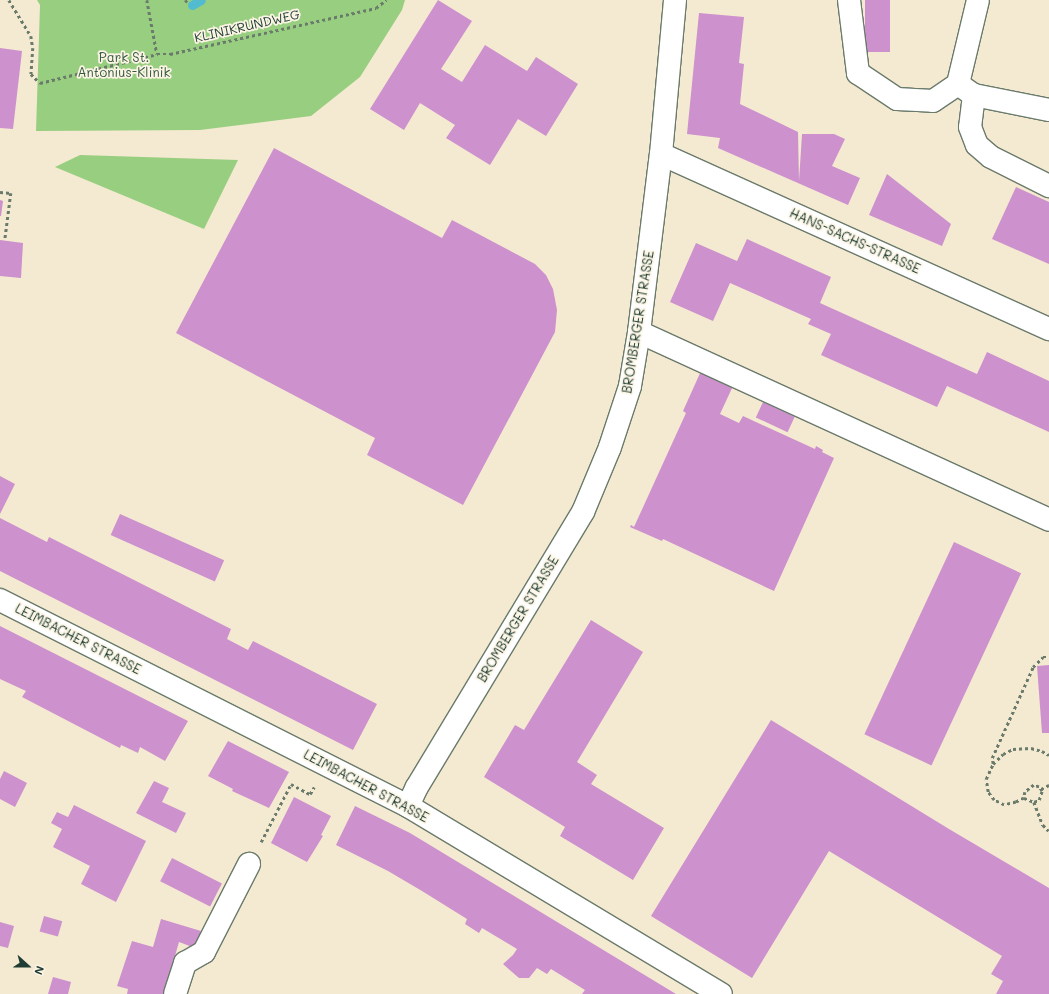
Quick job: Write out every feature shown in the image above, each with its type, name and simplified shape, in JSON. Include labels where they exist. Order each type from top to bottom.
[{"type":"street","name":"BROMBERGER STRASSE","points":[[408,806],[417,787],[583,512],[610,447],[630,386],[639,332],[661,154],[675,0]]},
{"type":"street","points":[[849,0],[858,73],[897,99],[933,101],[966,90],[1049,110]]},
{"type":"street","points":[[978,0],[966,90],[970,127],[977,145],[991,157],[1049,186]]},
{"type":"street","name":"HANS-SACHS-STRASSE","points":[[661,154],[1049,329]]},
{"type":"street","points":[[639,332],[1049,520]]},
{"type":"street","name":"LEIMBACHER STRASSE","points":[[0,600],[408,806],[721,994]]},
{"type":"street","points":[[175,994],[185,963],[204,952],[249,864]]},
{"type":"path","name":"KLINIKRUNDWEG","points":[[9,0],[31,36],[33,48],[31,74],[40,83],[157,54],[170,54],[376,8],[386,0]]},
{"type":"path","points":[[147,0],[157,54]]},
{"type":"path","points":[[0,192],[11,193],[5,240]]},
{"type":"path","points":[[994,764],[992,758],[1033,667],[1043,657],[1049,657]]},
{"type":"path","points":[[1049,755],[1031,748],[1013,749],[1002,754],[994,764],[986,779],[988,792],[994,800],[1004,805],[1024,798],[1034,802],[1043,825],[1049,831]]},
{"type":"path","points":[[249,864],[291,784],[310,794],[327,764]]},
{"type":"path","points":[[1024,798],[1025,792],[1034,784],[1041,789],[1042,794],[1039,800],[1034,802]]},
{"type":"path","points":[[1041,789],[1049,785]]},
{"type":"green space","name":"Park St. Antonius-Klinik","points":[[37,0],[405,0],[402,10],[360,77],[311,116],[200,130],[36,131],[40,5]]},
{"type":"green space","points":[[80,155],[238,160],[204,229],[55,167]]},
{"type":"building","points":[[438,0],[472,21],[441,69],[462,82],[485,45],[527,71],[536,57],[578,84],[546,136],[518,119],[490,165],[446,138],[455,125],[420,103],[404,130],[370,109]]},
{"type":"building","points":[[865,0],[890,0],[890,52],[865,52]]},
{"type":"building","points":[[699,13],[744,17],[739,63],[744,64],[740,104],[798,132],[799,181],[802,134],[834,134],[845,139],[832,166],[860,178],[848,205],[718,148],[720,138],[687,134]]},
{"type":"building","points":[[0,48],[22,51],[13,129],[0,128]]},
{"type":"building","points":[[274,148],[442,238],[452,220],[535,264],[546,275],[553,289],[557,310],[555,332],[463,505],[367,455],[375,438],[176,333]]},
{"type":"building","points":[[887,174],[951,224],[942,246],[869,215]]},
{"type":"building","points":[[1016,187],[1049,202],[1049,264],[992,239]]},
{"type":"building","points":[[0,200],[3,201],[1,216],[0,216]]},
{"type":"building","points":[[747,239],[831,277],[820,303],[977,374],[987,352],[1049,381],[1049,432],[947,386],[937,407],[821,355],[831,334],[808,324],[811,319],[730,283],[713,321],[670,302],[696,243],[737,261]]},
{"type":"building","points":[[0,240],[23,243],[21,278],[0,276]]},
{"type":"building","points":[[701,371],[733,386],[720,414],[739,423],[743,416],[815,449],[816,446],[823,450],[822,452],[834,458],[774,591],[663,539],[662,541],[630,527],[631,525],[634,527],[686,413],[683,411]]},
{"type":"building","points":[[763,402],[795,417],[788,432],[756,417]]},
{"type":"building","points":[[0,476],[15,484],[0,514]]},
{"type":"building","points":[[120,514],[224,560],[215,581],[111,535]]},
{"type":"building","points":[[0,518],[47,542],[49,537],[231,629],[227,639],[248,650],[253,641],[377,704],[353,750],[0,571]]},
{"type":"building","points":[[954,542],[1021,573],[931,765],[864,734]]},
{"type":"building","points":[[591,620],[643,652],[577,762],[597,775],[591,784],[664,828],[633,880],[560,836],[565,827],[484,777],[515,725],[524,730]]},
{"type":"building","points":[[0,626],[188,721],[165,761],[140,747],[138,753],[121,745],[120,748],[22,697],[26,691],[0,679]]},
{"type":"building","points":[[1049,665],[1049,733],[1042,733],[1037,666]]},
{"type":"building","points":[[771,720],[949,829],[1049,888],[1049,994],[996,994],[1003,981],[991,974],[1002,956],[829,851],[752,978],[651,916]]},
{"type":"building","points":[[228,741],[289,772],[269,808],[232,791],[233,789],[208,776]]},
{"type":"building","points":[[4,771],[27,783],[15,807],[0,799],[0,779]]},
{"type":"building","points":[[154,781],[169,788],[162,802],[186,813],[176,833],[136,813]]},
{"type":"building","points":[[294,797],[331,816],[321,835],[323,836],[307,862],[271,843]]},
{"type":"building","points":[[74,805],[146,841],[116,902],[81,884],[90,866],[53,847],[62,829],[51,823],[57,812],[68,817]]},
{"type":"building","points":[[355,806],[410,833],[676,994],[582,994],[585,990],[551,969],[547,974],[537,968],[529,978],[519,978],[503,964],[517,949],[482,928],[479,933],[465,924],[467,919],[422,891],[388,871],[336,845]]},
{"type":"building","points":[[172,858],[222,883],[210,907],[160,881]]},
{"type":"building","points":[[44,916],[62,921],[58,937],[40,931]]},
{"type":"building","points":[[161,919],[201,931],[195,948],[179,942],[164,994],[127,994],[128,989],[117,986],[132,941],[153,947]]},
{"type":"building","points":[[0,922],[14,926],[8,948],[0,946]]},
{"type":"building","points":[[53,977],[71,982],[68,994],[48,994]]},
{"type":"waterway","points":[[192,5],[201,0]]}]
